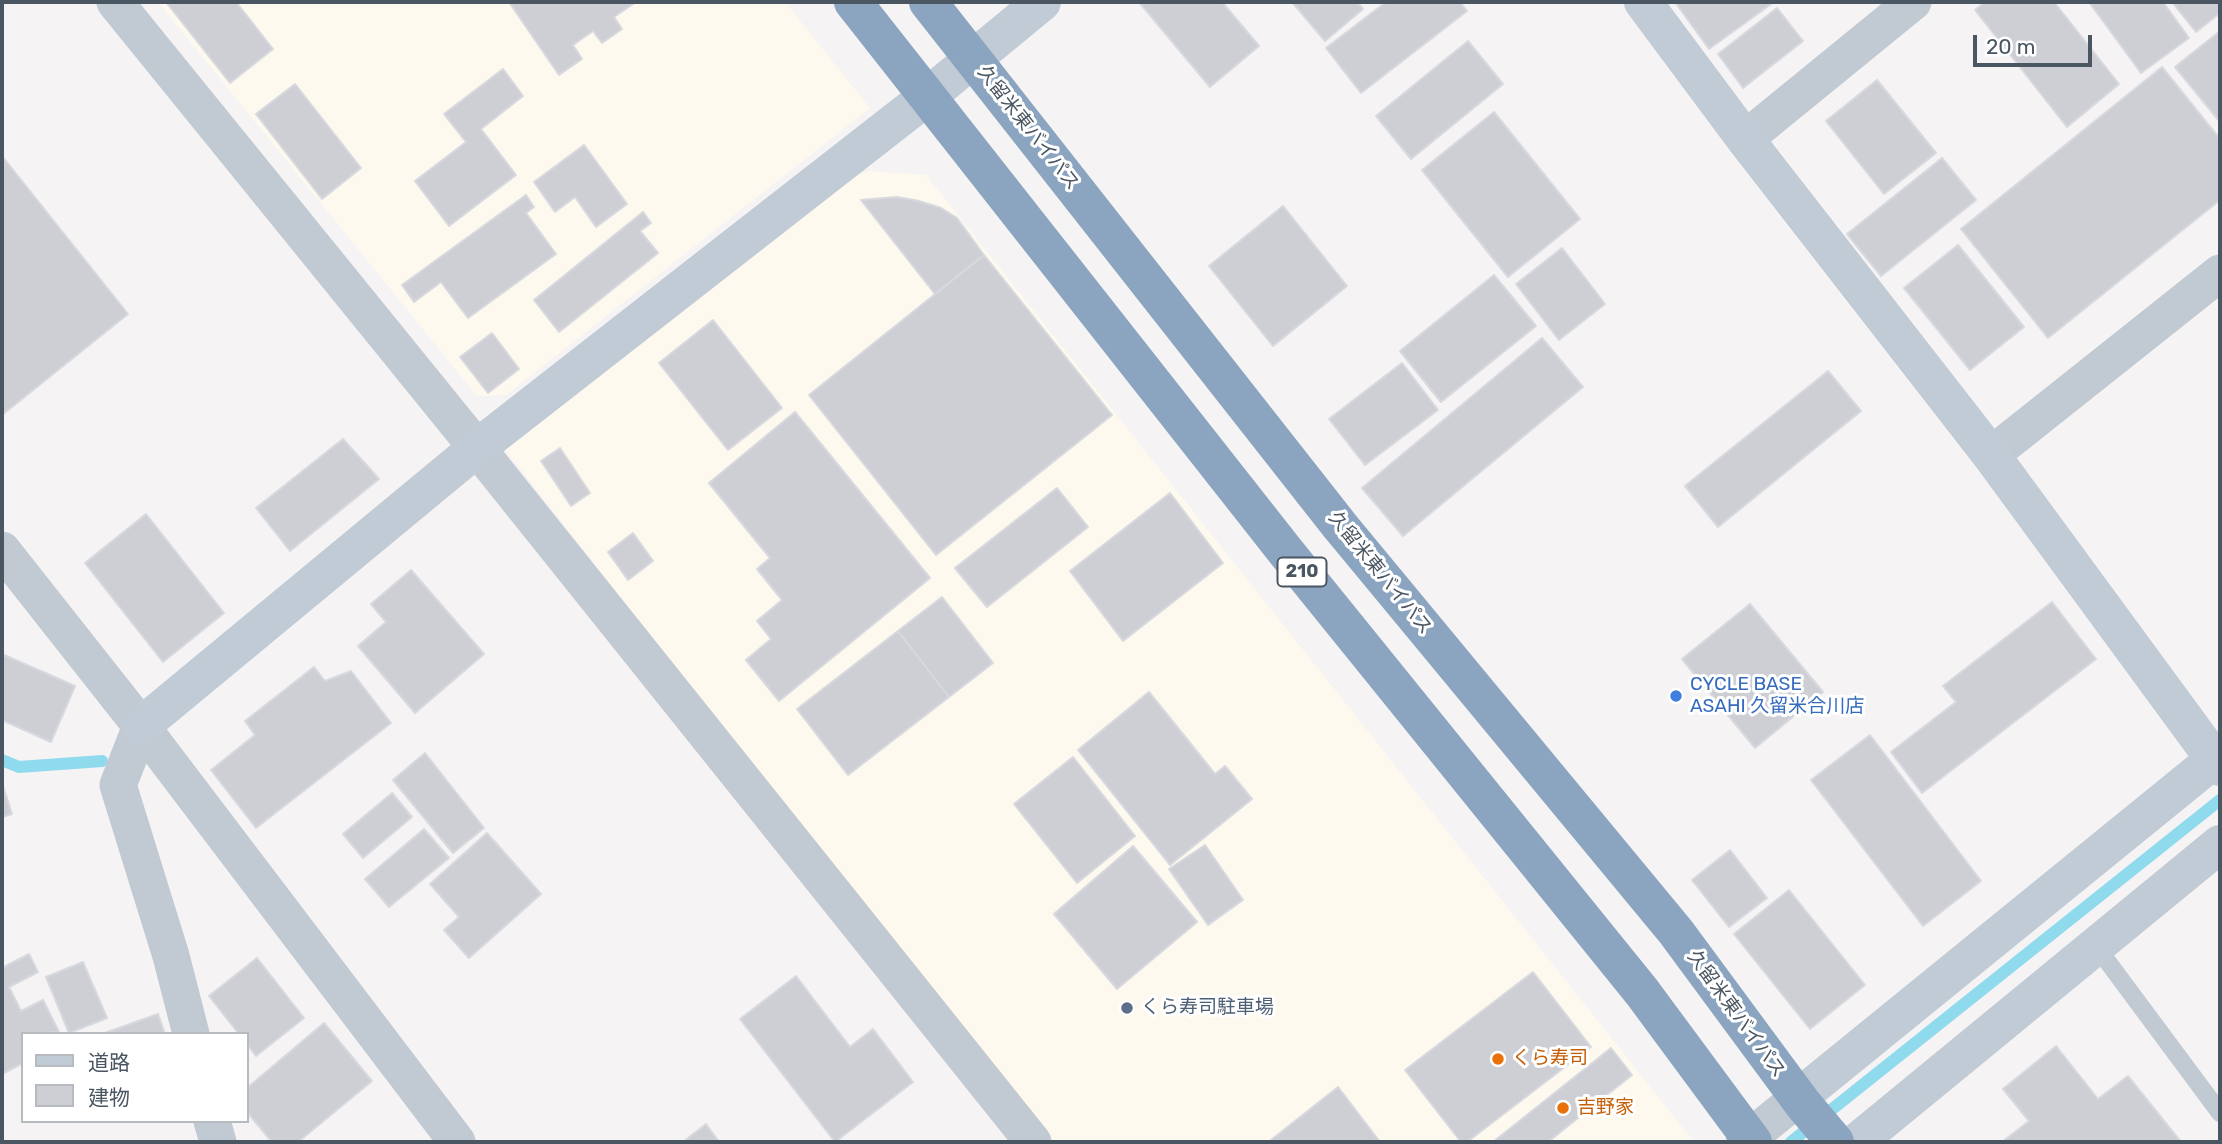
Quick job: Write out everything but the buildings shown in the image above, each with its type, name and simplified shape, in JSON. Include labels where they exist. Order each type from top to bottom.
[{"type":"highway","name":"210","points":[[853,2],[1286,552],[1642,992],[1750,1141]]},
{"type":"highway","name":"久留米東バイパス","points":[[928,2],[1340,526],[1676,932],[1800,1101],[1835,1142]]},
{"type":"street","points":[[115,2],[477,448],[1033,1142]]},
{"type":"street","points":[[190,1032],[171,956],[118,785],[141,726],[477,448],[929,96],[1042,2]]},
{"type":"street","points":[[1643,2],[1745,139],[1991,455],[2218,761],[1750,1141]]},
{"type":"street","points":[[1745,139],[1913,2]]},
{"type":"street","points":[[1991,455],[2220,273]]},
{"type":"street","points":[[2,550],[141,726],[457,1142]]},
{"type":"street","points":[[1857,1142],[2220,844]]},
{"type":"street","points":[[213,1123],[218,1142]]},
{"type":"lane","points":[[2096,946],[2220,1114]]},
{"type":"shaded area","points":[[158,2],[785,2],[870,108],[506,395],[477,396]]},
{"type":"shaded area","points":[[869,171],[926,175],[1694,1142],[1049,1142],[503,447],[831,183]]},
{"type":"waterway","points":[[2,760],[19,767],[102,761]]},
{"type":"waterway","points":[[1791,1142],[2220,800]]},
{"type":"place","name":"CYCLE BASE ASAHI 久留米合川店","points":[[1676,696]]},
{"type":"place","name":"くら寿司駐車場","points":[[1127,1008]]},
{"type":"place","name":"くら寿司","points":[[1498,1059]]},
{"type":"place","name":"吉野家","points":[[1563,1108]]}]
